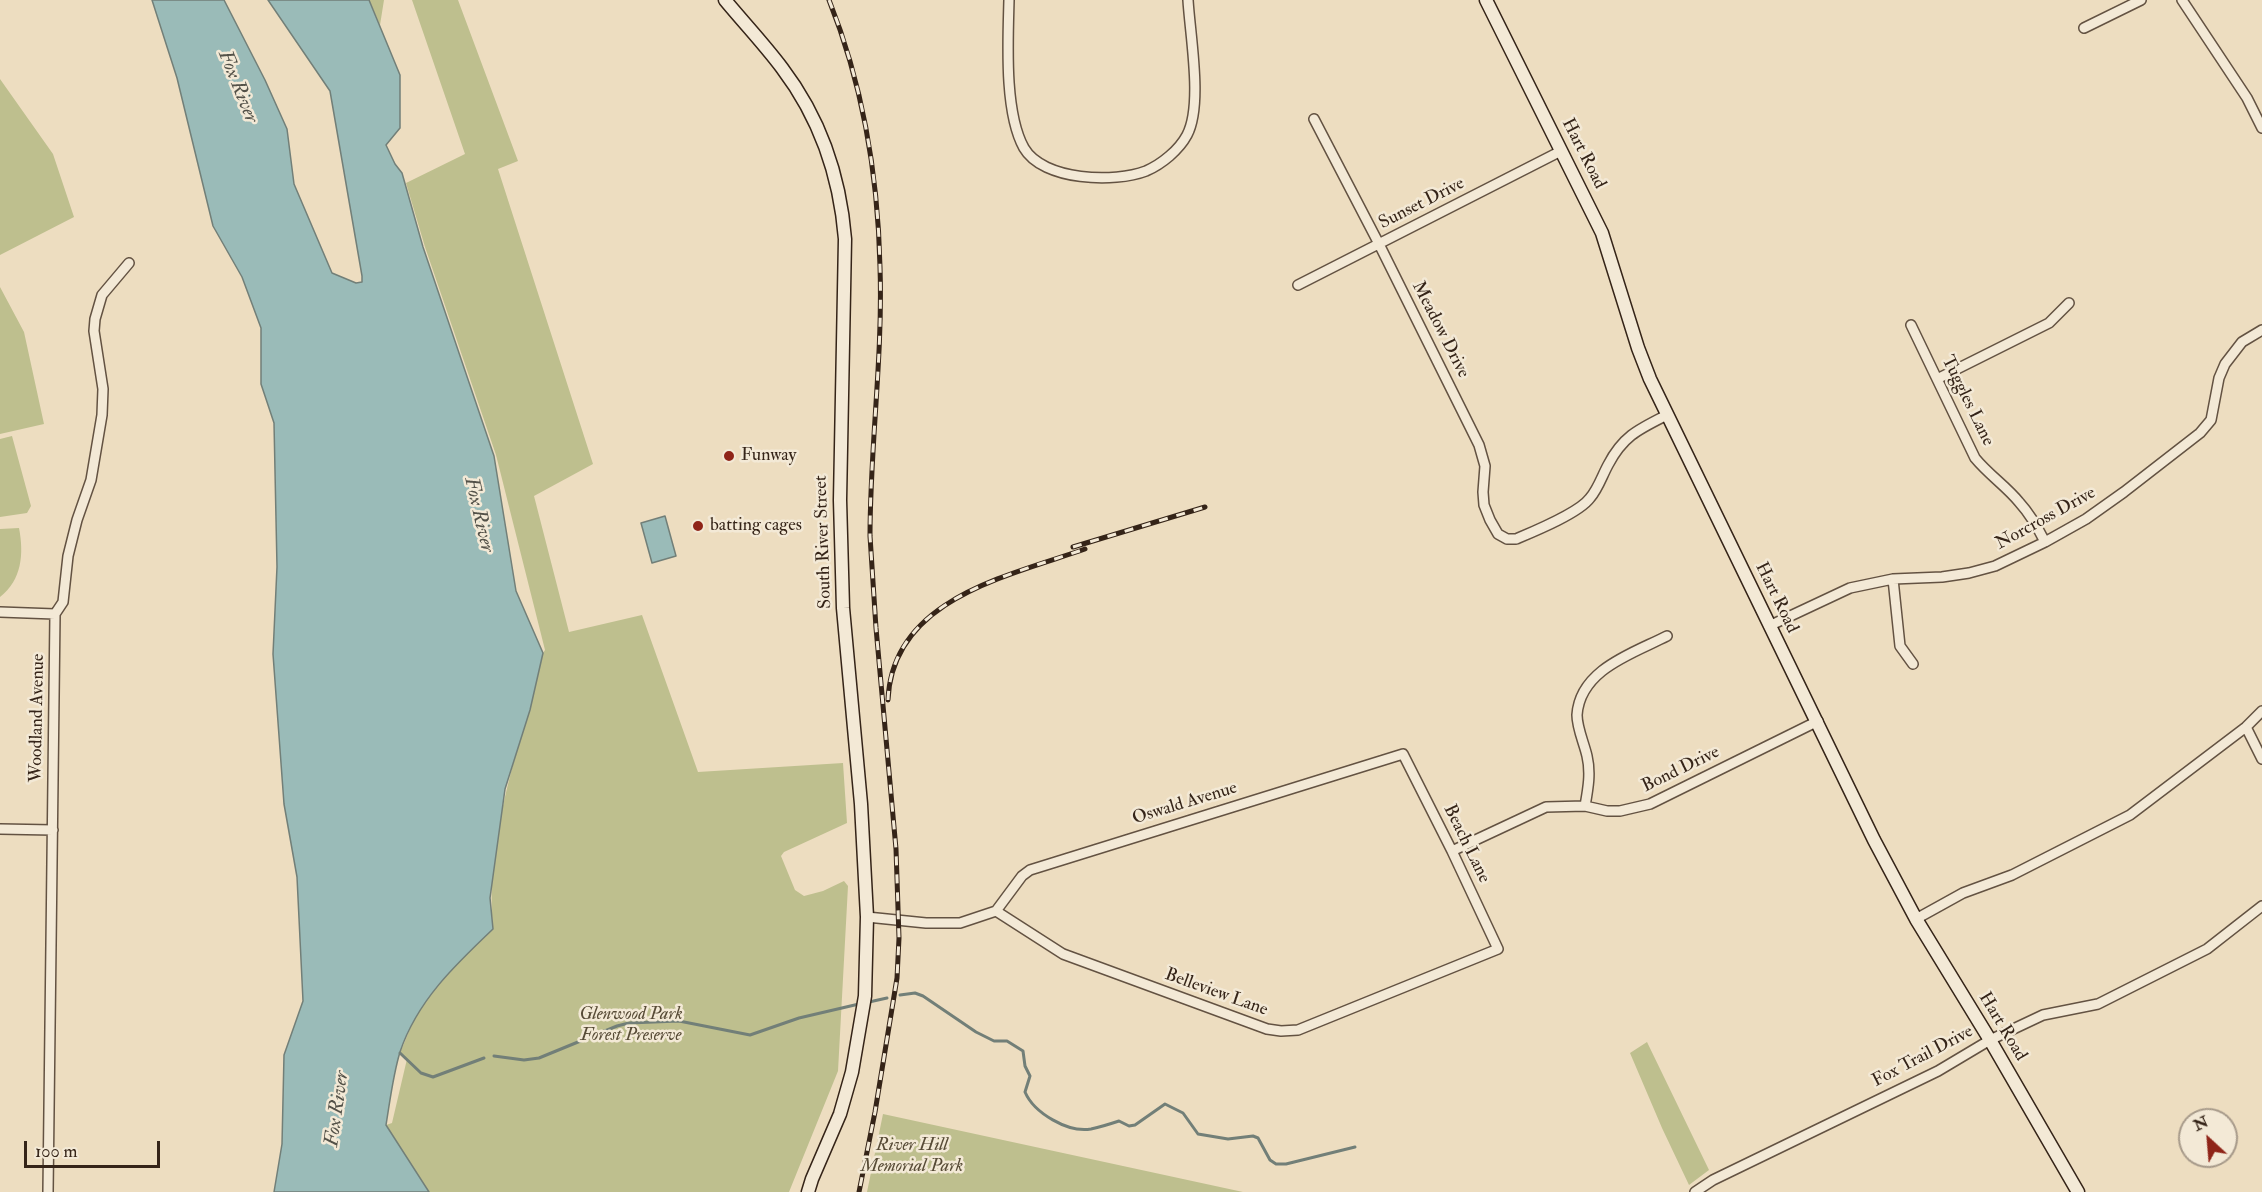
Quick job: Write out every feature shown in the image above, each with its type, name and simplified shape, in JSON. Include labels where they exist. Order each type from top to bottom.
[{"type":"street","name":"South River Street","points":[[725,0],[783,69],[811,114],[832,167],[843,212],[845,269],[840,451],[841,553],[843,608],[861,804],[867,917],[865,996],[852,1072],[840,1114],[808,1192]]},
{"type":"street","points":[[1009,0],[1011,95],[1018,134],[1024,149],[1035,162],[1045,167],[1071,174],[1112,178],[1136,174],[1159,164],[1175,151],[1187,135],[1193,116],[1195,94],[1188,0]]},
{"type":"street","name":"Hart Road","points":[[1486,0],[1602,233],[1638,348],[1667,415],[1874,840],[1916,919],[1990,1040],[2078,1192]]},
{"type":"street","points":[[2084,28],[2141,0]]},
{"type":"street","points":[[2182,0],[2242,89],[2262,128]]},
{"type":"street","name":"Meadow Drive","points":[[1314,119],[1379,244],[1483,455],[1484,505],[1498,534],[1507,539],[1516,539],[1584,505],[1594,492],[1623,440],[1636,430],[1667,415]]},
{"type":"street","name":"Sunset Drive","points":[[1298,285],[1562,151]]},
{"type":"street","name":"Woodland Avenue","points":[[48,1192],[56,614],[63,602],[68,556],[77,520],[91,480],[102,415],[103,388],[94,331],[95,319],[102,294],[129,263]]},
{"type":"street","points":[[1937,379],[2049,323],[2069,303]]},
{"type":"street","name":"Tuggles Lane","points":[[1911,325],[1975,458],[1989,475],[2018,500],[2045,542]]},
{"type":"street","name":"Norcross Drive","points":[[1769,626],[1850,588],[1893,579],[1942,577],[1969,573],[1995,566],[2086,519],[2200,433],[2211,420],[2219,378],[2225,364],[2242,342],[2262,330]]},
{"type":"street","points":[[1893,579],[1900,646],[1913,664]]},
{"type":"street","points":[[0,612],[56,614]]},
{"type":"street","points":[[1585,806],[1590,772],[1577,715],[1583,695],[1590,682],[1606,668],[1667,636]]},
{"type":"street","points":[[1916,919],[1963,893],[2012,875],[2130,815],[2246,727],[2262,711]]},
{"type":"street","name":"Bond Drive","points":[[1452,851],[1538,810],[1557,806],[1585,806],[1607,811],[1620,811],[1650,804],[1818,722]]},
{"type":"street","points":[[2246,727],[2262,759]]},
{"type":"street","name":"Beach Lane","points":[[1402,754],[1452,851],[1498,949]]},
{"type":"street","name":"Oswald Avenue","points":[[996,911],[1022,876],[1030,870],[1402,754]]},
{"type":"street","points":[[0,829],[53,830]]},
{"type":"street","name":"Fox Trail Drive","points":[[1695,1192],[1713,1180],[1938,1071],[1990,1040],[2043,1015],[2098,1004],[2207,949],[2262,906]]},
{"type":"street","points":[[867,917],[926,923],[960,922],[996,911]]},
{"type":"street","name":"Belleview Lane","points":[[996,911],[1063,954],[1267,1029],[1281,1031],[1298,1030],[1498,949]]},
{"type":"green space","points":[[369,0],[384,0],[380,25]]},
{"type":"green space","name":"Glenwood Park Forest Preserve","points":[[412,0],[458,0],[518,161],[498,169],[593,464],[534,496],[569,632],[642,615],[698,772],[843,763],[847,823],[784,852],[781,856],[795,890],[804,896],[823,891],[844,881],[848,886],[838,1071],[789,1192],[429,1192],[386,1125],[392,1123],[407,1059],[400,1053],[417,1012],[454,965],[493,929],[494,859],[499,824],[545,650],[496,455],[425,247],[406,183],[465,154]]},
{"type":"green space","points":[[0,79],[53,154],[74,217],[0,255]]},
{"type":"green space","points":[[0,287],[24,332],[44,424],[0,434]]},
{"type":"green space","points":[[12,436],[31,506],[27,513],[0,517],[0,439]]},
{"type":"green space","points":[[19,528],[20,566],[13,583],[0,597],[0,529]]},
{"type":"green space","points":[[1647,1042],[1709,1170],[1689,1185],[1630,1053]]},
{"type":"green space","name":"River Hill Memorial Park","points":[[883,1114],[1243,1192],[867,1192]]},
{"type":"water","name":"Fox River","points":[[152,0],[224,0],[287,129],[294,184],[332,273],[356,283],[362,282],[362,276],[330,91],[268,0],[369,0],[400,75],[400,128],[386,145],[402,173],[423,247],[494,456],[516,591],[543,653],[530,710],[505,789],[490,898],[493,929],[451,970],[427,1000],[407,1034],[395,1070],[386,1125],[429,1192],[274,1192],[282,1144],[284,1055],[303,1001],[297,877],[284,804],[273,654],[277,567],[274,423],[261,384],[261,328],[242,277],[213,226],[177,78]]},
{"type":"water","points":[[665,516],[676,556],[652,563],[641,523]]},
{"type":"waterway","points":[[900,995],[915,993],[923,996],[976,1032],[994,1041],[1007,1041],[1023,1051],[1025,1066],[1030,1076],[1025,1092],[1029,1100],[1044,1114],[1062,1125],[1082,1129],[1091,1129],[1119,1121],[1129,1126],[1135,1125],[1165,1104],[1183,1113],[1198,1134],[1228,1139],[1253,1136],[1258,1138],[1270,1160],[1276,1164],[1286,1164],[1355,1147]]},
{"type":"waterway","points":[[869,1002],[887,998]]},
{"type":"waterway","points":[[494,1056],[524,1060],[539,1058],[629,1023],[679,1021],[750,1035],[799,1018],[859,1004]]},
{"type":"waterway","points":[[400,1053],[421,1073],[433,1077],[484,1058]]},
{"type":"railway","points":[[829,0],[860,98],[872,165],[879,233],[880,334],[870,536],[896,849],[899,938],[897,978],[859,1192]]},
{"type":"railway","points":[[1073,547],[1205,507]]},
{"type":"railway","points":[[888,700],[894,666],[910,638],[932,615],[959,597],[990,582],[1085,549]]},
{"type":"place","name":"Funway","points":[[729,456]]},
{"type":"place","name":"batting cages","points":[[698,526]]}]
